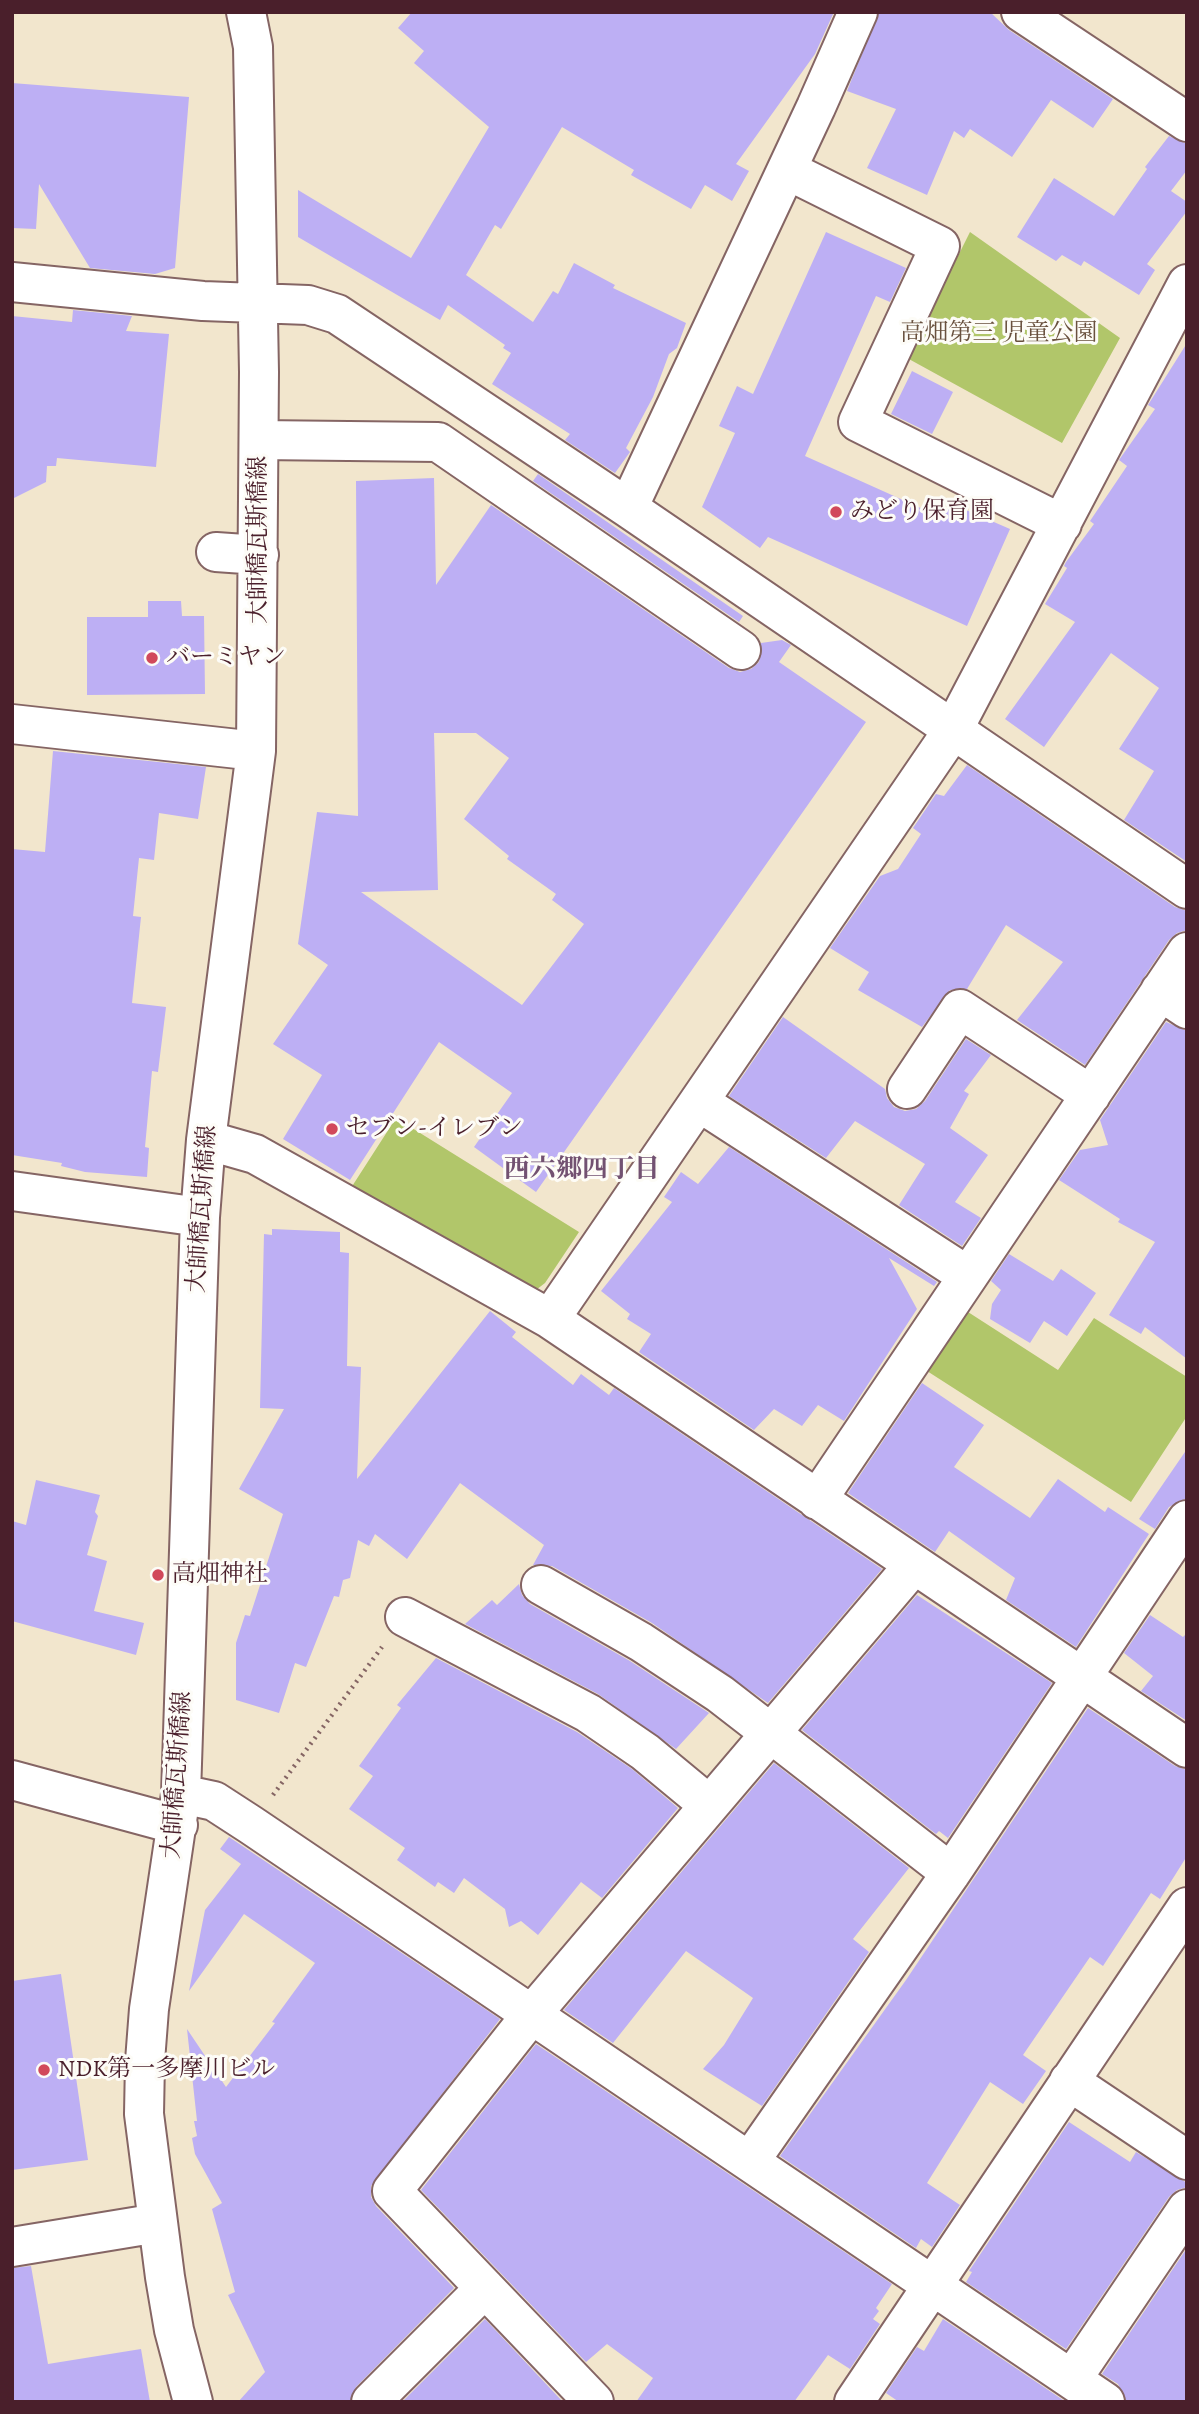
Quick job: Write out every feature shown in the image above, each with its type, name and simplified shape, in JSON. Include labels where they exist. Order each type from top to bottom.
[{"type":"street","name":"大師橋瓦斯橋線","points":[[193,2402],[174,2330],[158,2223],[144,2114],[145,2061],[149,2009],[180,1809],[200,1217],[206,1139],[256,751],[259,440],[253,47],[246,12]]},
{"type":"street","points":[[628,508],[858,12]]},
{"type":"street","points":[[1021,12],[1187,122]]},
{"type":"street","points":[[787,170],[940,246],[858,422],[1062,524]]},
{"type":"street","points":[[12,282],[256,304],[307,305],[337,314],[953,730],[1070,794],[1187,889]]},
{"type":"street","points":[[550,1319],[953,730],[1062,524],[1176,336],[1187,284]]},
{"type":"street","points":[[259,440],[438,442],[741,650]]},
{"type":"street","points":[[216,552],[259,555]]},
{"type":"street","points":[[12,724],[256,751]]},
{"type":"street","points":[[817,1500],[1091,1095],[1173,1000],[1187,952]]},
{"type":"street","points":[[907,1088],[960,1009],[1091,1095]]},
{"type":"street","points":[[699,1102],[968,1276]]},
{"type":"street","points":[[206,1139],[255,1154],[550,1319],[1187,1748]]},
{"type":"street","points":[[12,1191],[200,1217]]},
{"type":"street","points":[[750,2161],[951,1873],[1187,1520]]},
{"type":"street","points":[[594,2402],[392,2191],[532,2014],[913,1566]]},
{"type":"street","points":[[541,1585],[709,1686],[951,1873]]},
{"type":"street","points":[[405,1617],[588,1713],[645,1752],[709,1805]]},
{"type":"street","points":[[12,1780],[180,1809],[214,1801],[1105,2402]]},
{"type":"street","points":[[854,2402],[1187,1907]]},
{"type":"street","points":[[1069,2081],[1187,2160]]},
{"type":"street","points":[[1072,2379],[1187,2208]]},
{"type":"street","points":[[12,2247],[158,2223]]},
{"type":"street","points":[[371,2402],[485,2288]]},
{"type":"path","points":[[251,1825],[405,1617]]},
{"type":"green space","name":"高畑第三 児童公園","points":[[970,232],[1120,338],[1062,443],[907,358]]},
{"type":"green space","points":[[396,1118],[579,1232],[545,1283],[532,1293],[349,1191]]},
{"type":"green space","points":[[968,1312],[1058,1370],[1094,1318],[1187,1377],[1187,1416],[1131,1502],[927,1371]]},
{"type":"building","points":[[412,12],[834,12],[815,54],[736,164],[749,171],[732,201],[705,185],[691,209],[631,175],[634,170],[562,127],[501,229],[495,225],[466,275],[533,322],[553,291],[558,294],[574,263],[615,285],[613,288],[686,323],[677,348],[669,354],[653,397],[626,448],[630,452],[615,473],[565,440],[570,434],[492,384],[511,353],[503,348],[505,345],[448,305],[440,320],[298,237],[298,190],[411,258],[489,127],[414,63],[424,51],[398,28]]},
{"type":"building","points":[[879,12],[990,12],[1009,30],[1113,99],[1093,128],[1051,100],[1012,157],[970,129],[964,138],[954,131],[927,195],[867,168],[896,109],[847,91]]},
{"type":"building","points":[[12,83],[189,97],[175,268],[155,274],[90,268],[39,184],[36,229],[12,228]]},
{"type":"building","points":[[1169,136],[1187,144],[1187,170],[1171,191],[1187,202],[1187,211],[1147,264],[1155,270],[1139,295],[1084,261],[1081,266],[1062,255],[1056,261],[1017,237],[1054,178],[1114,216],[1147,169],[1145,167]]},
{"type":"building","points":[[826,232],[906,268],[890,302],[876,296],[805,456],[943,518],[950,503],[1010,529],[967,626],[768,537],[760,548],[702,507],[735,433],[719,426],[737,386],[753,394]]},
{"type":"building","points":[[73,310],[132,316],[126,331],[169,334],[156,467],[57,458],[56,466],[47,466],[46,482],[12,499],[12,316],[72,322]]},
{"type":"building","points":[[1187,343],[1187,862],[1124,820],[1154,771],[1119,749],[1159,688],[1111,653],[1044,747],[1005,719],[1075,622],[1045,604],[1067,568],[1064,566],[1066,562],[1094,524],[1090,521],[1127,466],[1119,460],[1155,409],[1148,405]]},
{"type":"building","points":[[912,371],[953,392],[932,434],[891,414]]},
{"type":"building","points":[[538,474],[743,616],[739,622],[533,481]]},
{"type":"building","points":[[434,478],[436,585],[491,505],[729,668],[740,672],[751,669],[759,662],[761,643],[782,640],[791,645],[779,662],[866,722],[536,1192],[474,1147],[512,1093],[439,1042],[350,1180],[283,1139],[322,1075],[273,1044],[328,965],[298,944],[317,812],[358,816],[356,481]],"holes":[[[434,733],[476,733],[509,758],[464,819],[509,856],[507,859],[556,894],[552,900],[584,924],[522,1005],[361,892],[438,890]]]},
{"type":"building","points":[[148,601],[181,601],[182,616],[204,616],[205,694],[87,695],[87,617],[148,617]]},
{"type":"building","points":[[53,751],[206,767],[198,819],[159,813],[154,860],[139,858],[133,916],[141,917],[132,1003],[166,1007],[158,1072],[152,1071],[145,1147],[149,1148],[147,1177],[85,1172],[61,1166],[62,1163],[12,1155],[12,849],[45,852]]},
{"type":"building","points":[[967,765],[1175,907],[1187,911],[1187,930],[1177,933],[1169,940],[1085,1065],[1017,1020],[1063,962],[1006,925],[967,989],[950,990],[922,1027],[858,990],[869,972],[830,948],[880,876],[898,869],[921,834],[913,828],[936,794],[944,796]]},
{"type":"building","points":[[783,1017],[885,1089],[887,1098],[894,1107],[905,1111],[916,1109],[925,1101],[966,1039],[991,1055],[964,1091],[969,1094],[950,1128],[988,1155],[955,1202],[981,1218],[962,1246],[899,1205],[925,1164],[855,1121],[826,1158],[729,1096]]},
{"type":"building","points":[[1166,1022],[1187,1031],[1187,1359],[1145,1327],[1141,1334],[1109,1315],[1155,1242],[1118,1222],[1120,1219],[1059,1180],[1080,1150],[1108,1145],[1100,1120]]},
{"type":"building","points":[[729,1147],[937,1282],[934,1286],[889,1258],[917,1309],[844,1421],[818,1405],[802,1426],[774,1409],[754,1430],[639,1352],[651,1334],[627,1319],[630,1314],[601,1291],[672,1202],[664,1197],[681,1172],[698,1184]]},
{"type":"building","points":[[272,1229],[340,1232],[340,1252],[349,1253],[347,1366],[361,1367],[357,1479],[490,1311],[516,1332],[512,1337],[573,1385],[581,1374],[609,1395],[614,1388],[882,1569],[768,1703],[652,1623],[552,1566],[533,1565],[544,1545],[460,1483],[407,1559],[375,1534],[369,1546],[358,1540],[350,1578],[343,1580],[339,1597],[334,1596],[306,1667],[295,1663],[279,1713],[236,1700],[236,1643],[245,1615],[250,1616],[283,1514],[239,1489],[284,1409],[260,1408],[264,1234],[272,1235]]},
{"type":"building","points":[[1009,1254],[1053,1281],[1061,1269],[1096,1293],[1067,1336],[1044,1321],[1030,1343],[990,1319],[992,1304],[1001,1290],[991,1281]]},
{"type":"building","points":[[922,1383],[984,1425],[954,1467],[1030,1518],[1058,1479],[1105,1512],[1108,1507],[1149,1534],[1076,1647],[1006,1600],[1015,1578],[949,1531],[935,1552],[848,1493]]},
{"type":"building","points":[[1187,1449],[1187,1498],[1169,1507],[1155,1529],[1139,1519]]},
{"type":"building","points":[[36,1480],[100,1495],[95,1512],[98,1516],[87,1555],[107,1561],[94,1611],[144,1623],[136,1655],[12,1621],[12,1521],[26,1525]]},
{"type":"building","points":[[519,1584],[522,1595],[530,1604],[630,1661],[709,1713],[676,1749],[598,1694],[465,1624],[492,1600],[497,1605]]},
{"type":"building","points":[[917,1595],[1052,1683],[948,1838],[939,1831],[936,1834],[802,1730]]},
{"type":"building","points":[[1150,1615],[1183,1637],[1187,1633],[1187,1721],[1141,1691],[1153,1676],[1124,1653]]},
{"type":"building","points":[[436,1658],[577,1732],[632,1769],[678,1808],[602,1898],[581,1882],[538,1935],[521,1921],[509,1927],[505,1909],[464,1878],[454,1893],[438,1882],[435,1887],[397,1860],[405,1848],[349,1809],[373,1776],[359,1766],[401,1708],[397,1705]]},
{"type":"building","points":[[1088,1708],[1175,1766],[1187,1770],[1187,1856],[1160,1899],[1151,1893],[1103,1966],[1090,1957],[1023,2055],[1046,2071],[1023,2104],[990,2082],[927,2183],[960,2205],[932,2247],[921,2239],[916,2248],[780,2156],[906,1980]]},
{"type":"building","points":[[774,1763],[909,1868],[853,1939],[869,1952],[762,2106],[703,2069],[724,2045],[753,1998],[686,1951],[613,2043],[564,2010]]},
{"type":"building","points":[[229,1837],[500,2019],[371,2186],[371,2197],[376,2206],[454,2288],[356,2387],[350,2402],[238,2402],[265,2372],[228,2295],[235,2292],[212,2209],[222,2203],[195,2154],[192,2138],[197,2136],[194,2121],[197,2121],[187,2029],[226,2087],[275,2023],[272,2022],[315,1963],[244,1914],[189,1991],[205,1910],[241,1864],[220,1849]]},
{"type":"building","name":"NDK第一多摩川ビル","points":[[61,1974],[88,2160],[12,2170],[12,1981]]},
{"type":"building","points":[[536,2044],[892,2284],[876,2308],[879,2311],[873,2319],[880,2324],[850,2369],[828,2355],[794,2402],[636,2402],[653,2378],[607,2344],[586,2362],[421,2190]]},
{"type":"building","points":[[1069,2122],[1130,2162],[1136,2152],[1187,2183],[1187,2187],[1177,2190],[1169,2197],[1066,2349],[966,2282],[972,2272],[969,2271]]},
{"type":"building","points":[[1187,2248],[1187,2402],[1127,2402],[1118,2384],[1102,2374]]},
{"type":"building","points":[[31,2266],[48,2364],[141,2349],[150,2402],[12,2402],[12,2268]]},
{"type":"building","points":[[485,2319],[563,2402],[402,2402]]},
{"type":"building","points":[[943,2319],[1066,2402],[899,2402],[886,2393],[917,2347],[924,2351]]},
{"type":"place","name":"みどり保育園","points":[[836,512]]},
{"type":"place","name":"バーミヤン","points":[[152,658]]},
{"type":"place","name":"セブン-イレブン","points":[[332,1129]]},
{"type":"place","name":"高畑神社","points":[[158,1575]]},
{"type":"place","name":"NDK第一多摩川ビル","points":[[44,2070]]},
{"type":"district","name":"西六郷四丁目","points":[[582,1171]]}]
